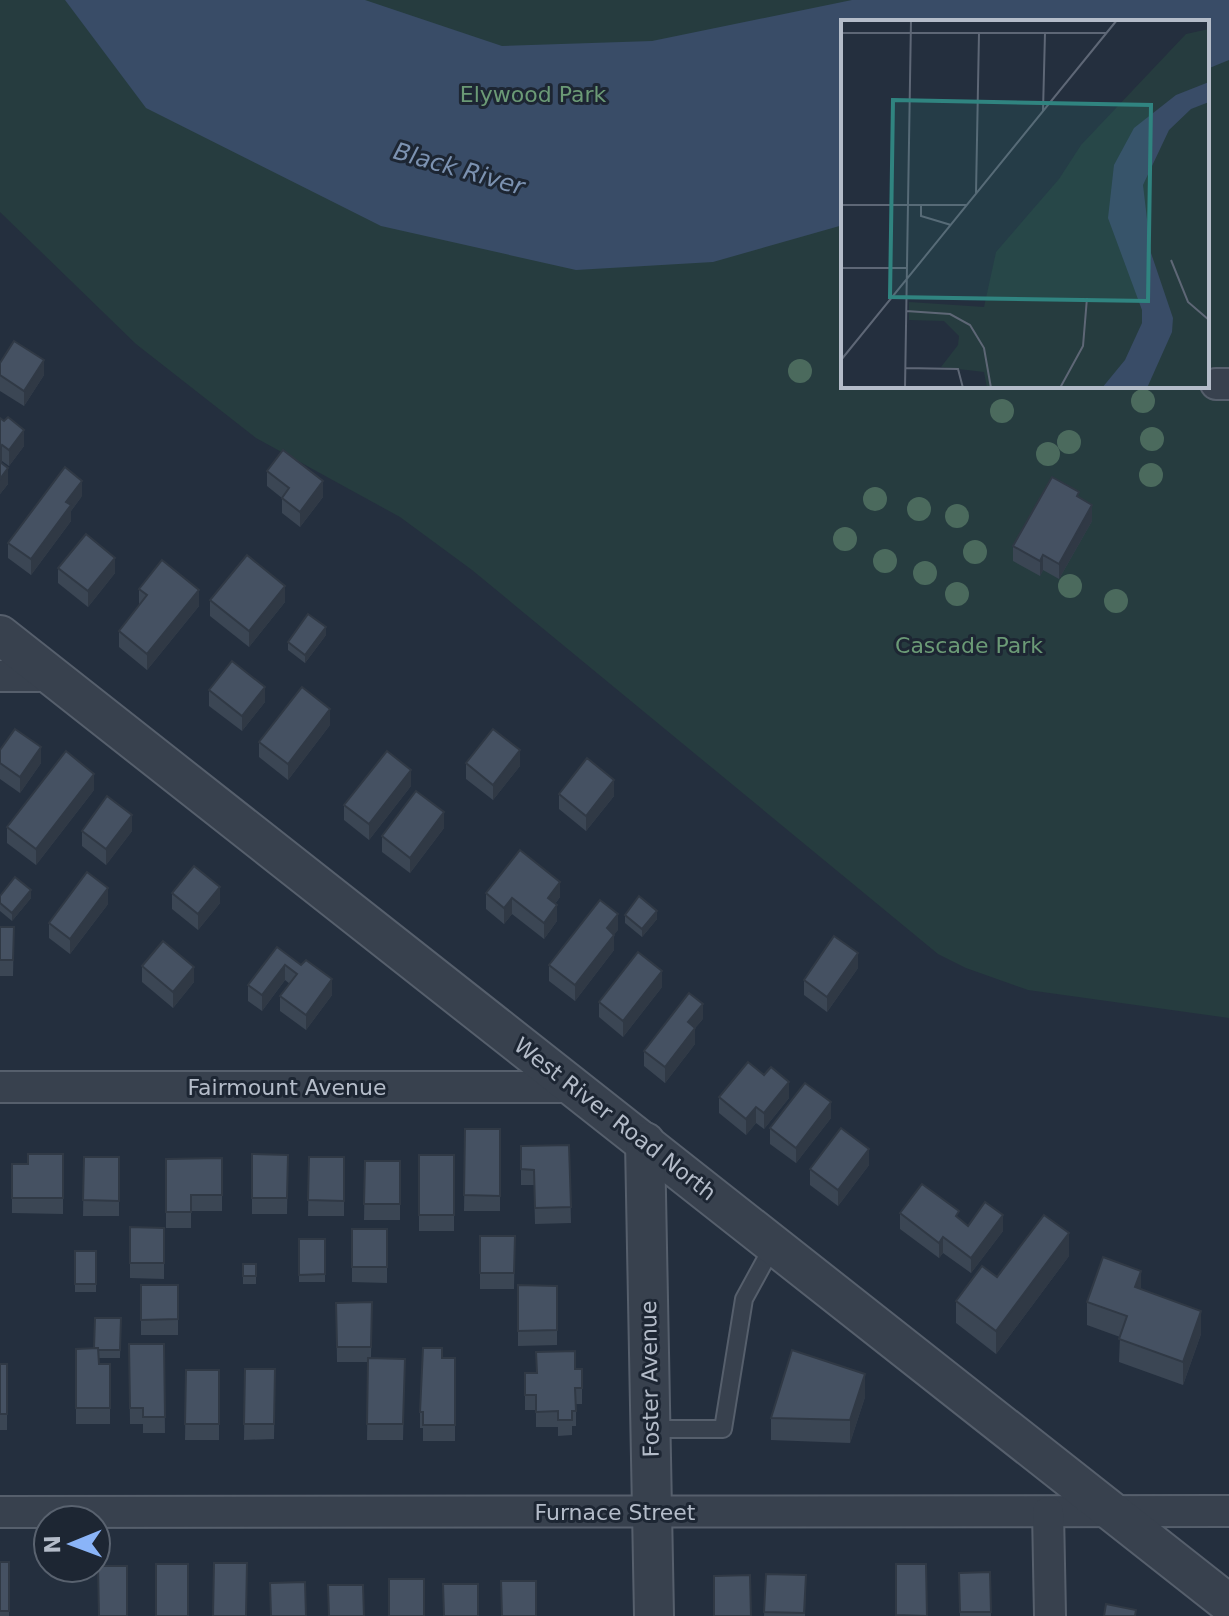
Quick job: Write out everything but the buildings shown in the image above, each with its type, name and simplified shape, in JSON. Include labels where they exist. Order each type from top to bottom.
[{"type":"street","name":"West River Road North","points":[[0,635],[1229,1604]]},
{"type":"street","points":[[0,676],[52,676]]},
{"type":"street","name":"Fairmount Avenue","points":[[0,1087],[574,1087]]},
{"type":"street","name":"Foster Avenue","points":[[645,1142],[654,1616]]},
{"type":"street","name":"Furnace Street","points":[[0,1512],[1229,1511]]},
{"type":"street","points":[[1048,1512],[1050,1616]]},
{"type":"lane","points":[[651,1429],[723,1429],[744,1299],[775,1244]]},
{"type":"green space","name":"Cascade Park","points":[[0,0],[1229,0],[1229,1018],[1028,990],[966,968],[938,954],[472,570],[400,517],[256,438],[136,344],[0,212]]},
{"type":"water","name":"Black River","points":[[65,0],[365,0],[502,46],[652,41],[852,0],[1229,0],[1229,60],[1209,68],[1209,20],[841,20],[841,226],[713,262],[576,270],[381,226],[146,108]]},
{"type":"park label","name":"Elywood Park","points":[[533,94]]}]
